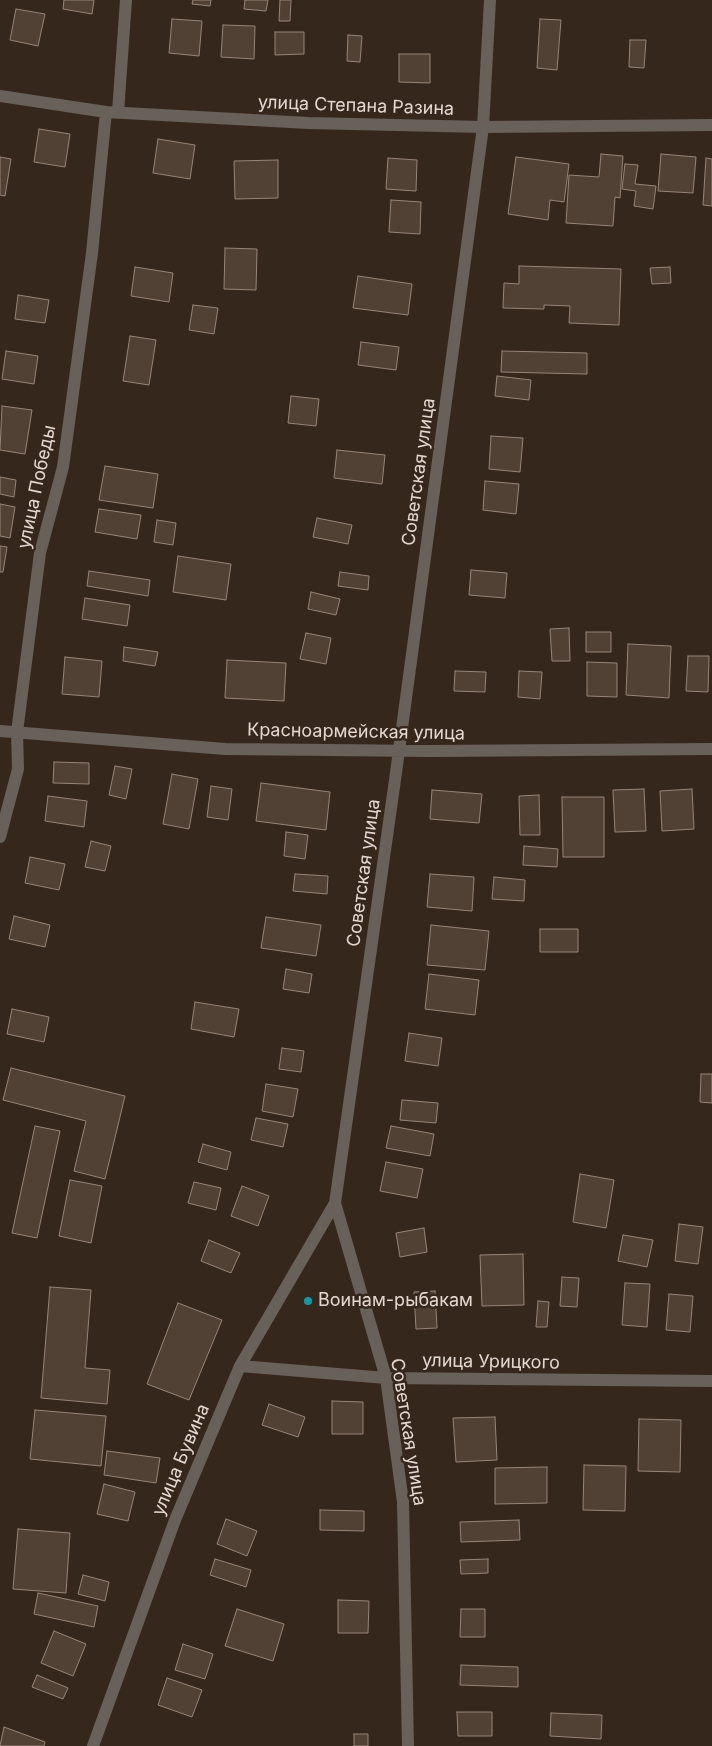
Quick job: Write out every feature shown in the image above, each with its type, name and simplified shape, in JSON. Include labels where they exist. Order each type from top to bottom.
[{"type":"street","name":"улица Победы","points":[[0,837],[18,769],[17,732],[40,553],[63,467],[126,0]]},
{"type":"street","name":"Советская улица","points":[[408,1746],[403,1502],[386,1378],[335,1203],[399,751],[483,127],[490,0]]},
{"type":"street","name":"улица Степана Разина","points":[[0,96],[112,112],[310,123],[483,127],[712,125]]},
{"type":"street","name":"Красноармейская улица","points":[[0,731],[224,749],[399,751],[712,749]]},
{"type":"street","name":"улица Бувина","points":[[93,1746],[174,1520],[240,1366],[335,1203]]},
{"type":"street","name":"улица Урицкого","points":[[240,1366],[386,1378],[712,1382]]},
{"type":"building","points":[[64,0],[94,0],[92,14],[63,9]]},
{"type":"building","points":[[193,0],[211,0],[210,6],[192,4]]},
{"type":"building","points":[[245,0],[268,0],[266,11],[244,9]]},
{"type":"building","points":[[280,0],[291,0],[290,21],[279,21]]},
{"type":"building","points":[[16,9],[45,14],[38,46],[10,40]]},
{"type":"building","points":[[172,19],[202,21],[199,56],[169,53]]},
{"type":"building","points":[[540,19],[561,20],[557,70],[537,68]]},
{"type":"building","points":[[223,25],[255,26],[254,59],[221,57]]},
{"type":"building","points":[[275,32],[304,32],[304,54],[275,55]]},
{"type":"building","points":[[348,35],[362,36],[360,62],[347,61]]},
{"type":"building","points":[[630,40],[646,40],[644,68],[629,67]]},
{"type":"building","points":[[399,54],[430,54],[430,83],[399,82]]},
{"type":"building","points":[[39,129],[70,134],[65,167],[34,162]]},
{"type":"building","points":[[158,139],[195,145],[190,179],[153,173]]},
{"type":"building","points":[[601,154],[623,156],[620,198],[615,197],[613,226],[566,223],[569,175],[599,177]]},
{"type":"building","points":[[661,154],[696,157],[693,193],[658,191]]},
{"type":"building","points":[[0,157],[11,159],[5,196],[0,195]]},
{"type":"building","points":[[516,157],[569,164],[564,202],[550,200],[548,220],[508,214]]},
{"type":"building","points":[[388,158],[417,160],[416,191],[386,189]]},
{"type":"building","points":[[706,158],[712,159],[712,206],[703,205]]},
{"type":"building","points":[[278,160],[278,198],[235,199],[234,161]]},
{"type":"building","points":[[625,164],[638,165],[635,184],[656,186],[653,209],[634,206],[636,191],[622,189]]},
{"type":"building","points":[[391,200],[421,202],[420,234],[389,232]]},
{"type":"building","points":[[225,248],[257,249],[256,290],[224,289]]},
{"type":"building","points":[[519,266],[621,269],[619,325],[569,323],[570,306],[544,305],[544,309],[503,308],[504,283],[519,284]]},
{"type":"building","points":[[135,267],[173,273],[169,302],[131,296]]},
{"type":"building","points":[[670,267],[671,283],[652,284],[650,268]]},
{"type":"building","points":[[358,276],[412,284],[408,315],[353,308]]},
{"type":"building","points":[[18,295],[49,300],[45,323],[15,319]]},
{"type":"building","points":[[193,305],[218,308],[214,334],[189,330]]},
{"type":"building","points":[[130,336],[156,340],[149,385],[123,381]]},
{"type":"building","points":[[361,342],[399,347],[396,370],[358,365]]},
{"type":"building","points":[[6,351],[38,356],[34,384],[2,379]]},
{"type":"building","points":[[502,351],[587,353],[587,374],[501,372]]},
{"type":"building","points":[[497,376],[531,380],[529,400],[495,396]]},
{"type":"building","points":[[291,396],[319,399],[316,426],[288,423]]},
{"type":"building","points":[[2,406],[32,410],[25,454],[0,450]]},
{"type":"building","points":[[491,436],[523,438],[520,472],[489,469]]},
{"type":"building","points":[[337,450],[385,455],[382,484],[334,478]]},
{"type":"building","points":[[105,466],[158,474],[153,508],[99,500]]},
{"type":"building","points":[[0,477],[16,480],[14,497],[0,494]]},
{"type":"building","points":[[485,481],[519,484],[516,514],[483,510]]},
{"type":"building","points":[[0,504],[15,507],[10,538],[0,536]]},
{"type":"building","points":[[99,509],[141,515],[137,539],[95,532]]},
{"type":"building","points":[[317,518],[352,525],[348,544],[313,537]]},
{"type":"building","points":[[157,520],[176,523],[173,545],[154,542]]},
{"type":"building","points":[[0,546],[7,547],[3,572],[0,572]]},
{"type":"building","points":[[178,556],[231,564],[226,600],[173,592]]},
{"type":"building","points":[[471,570],[507,573],[505,598],[469,595]]},
{"type":"building","points":[[89,571],[150,580],[148,596],[87,586]]},
{"type":"building","points":[[340,572],[369,576],[368,590],[338,586]]},
{"type":"building","points":[[311,592],[340,599],[336,615],[308,609]]},
{"type":"building","points":[[85,598],[130,605],[127,626],[82,619]]},
{"type":"building","points":[[569,628],[570,661],[552,661],[550,629]]},
{"type":"building","points":[[586,632],[611,632],[611,652],[586,652]]},
{"type":"building","points":[[306,633],[331,638],[326,664],[300,659]]},
{"type":"building","points":[[628,644],[671,646],[669,698],[626,695]]},
{"type":"building","points":[[124,647],[158,652],[155,666],[123,661]]},
{"type":"building","points":[[688,656],[709,656],[708,692],[686,691]]},
{"type":"building","points":[[65,657],[102,661],[99,697],[62,694]]},
{"type":"building","points":[[227,660],[286,663],[284,701],[225,698]]},
{"type":"building","points":[[587,662],[617,663],[617,697],[587,696]]},
{"type":"building","points":[[455,671],[486,672],[485,692],[454,691]]},
{"type":"building","points":[[519,671],[542,672],[540,699],[518,697]]},
{"type":"building","points":[[54,762],[89,763],[89,784],[53,783]]},
{"type":"building","points":[[115,766],[132,769],[126,799],[109,795]]},
{"type":"building","points":[[172,774],[198,779],[189,829],[163,824]]},
{"type":"building","points":[[261,783],[330,792],[326,830],[256,821]]},
{"type":"building","points":[[211,786],[232,789],[228,820],[207,817]]},
{"type":"building","points":[[644,789],[646,831],[615,832],[613,790]]},
{"type":"building","points":[[692,789],[694,829],[662,831],[660,791]]},
{"type":"building","points":[[432,790],[482,794],[479,823],[430,819]]},
{"type":"building","points":[[539,795],[540,835],[520,835],[519,796]]},
{"type":"building","points":[[48,796],[87,801],[84,827],[45,821]]},
{"type":"building","points":[[562,797],[604,797],[604,857],[563,857]]},
{"type":"building","points":[[286,832],[308,835],[305,859],[284,856]]},
{"type":"building","points":[[91,841],[111,846],[105,871],[85,867]]},
{"type":"building","points":[[524,846],[558,849],[557,867],[523,865]]},
{"type":"building","points":[[30,857],[65,864],[59,890],[25,883]]},
{"type":"building","points":[[295,874],[328,876],[327,894],[293,891]]},
{"type":"building","points":[[430,874],[474,877],[472,911],[427,907]]},
{"type":"building","points":[[494,877],[525,880],[524,901],[492,899]]},
{"type":"building","points":[[14,916],[50,925],[45,947],[9,939]]},
{"type":"building","points":[[266,917],[321,925],[316,956],[261,948]]},
{"type":"building","points":[[431,925],[489,931],[485,970],[427,965]]},
{"type":"building","points":[[540,929],[578,929],[578,952],[540,952]]},
{"type":"building","points":[[286,969],[312,974],[309,993],[283,989]]},
{"type":"building","points":[[429,974],[479,980],[475,1015],[425,1009]]},
{"type":"building","points":[[195,1002],[239,1009],[234,1037],[191,1029]]},
{"type":"building","points":[[12,1009],[49,1017],[44,1042],[7,1034]]},
{"type":"building","points":[[409,1033],[442,1038],[438,1066],[405,1061]]},
{"type":"building","points":[[282,1048],[304,1051],[301,1072],[279,1069]]},
{"type":"building","points":[[11,1068],[125,1096],[105,1179],[74,1171],[86,1121],[3,1100]]},
{"type":"building","points":[[701,1074],[712,1074],[712,1103],[700,1102]]},
{"type":"building","points":[[266,1084],[298,1089],[293,1117],[262,1111]]},
{"type":"building","points":[[402,1100],[438,1103],[436,1123],[400,1120]]},
{"type":"building","points":[[256,1118],[288,1124],[283,1147],[251,1140]]},
{"type":"building","points":[[35,1126],[60,1131],[37,1238],[12,1233]]},
{"type":"building","points":[[391,1126],[434,1134],[430,1156],[386,1148]]},
{"type":"building","points":[[203,1144],[231,1152],[227,1170],[198,1162]]},
{"type":"building","points":[[386,1162],[423,1169],[417,1198],[380,1191]]},
{"type":"building","points":[[580,1174],[614,1180],[606,1228],[573,1222]]},
{"type":"building","points":[[70,1180],[102,1186],[91,1243],[59,1236]]},
{"type":"building","points":[[194,1182],[221,1188],[216,1210],[188,1203]]},
{"type":"building","points":[[242,1186],[269,1196],[258,1226],[231,1216]]},
{"type":"building","points":[[679,1224],[703,1227],[698,1264],[675,1261]]},
{"type":"building","points":[[424,1228],[427,1252],[400,1257],[396,1233]]},
{"type":"building","points":[[623,1235],[653,1240],[647,1267],[618,1261]]},
{"type":"building","points":[[209,1240],[240,1253],[231,1273],[201,1261]]},
{"type":"building","points":[[523,1254],[524,1305],[482,1306],[480,1255]]},
{"type":"building","points":[[562,1277],[579,1278],[577,1307],[560,1306]]},
{"type":"building","points":[[625,1283],[650,1284],[647,1327],[622,1325]]},
{"type":"building","points":[[50,1287],[91,1290],[85,1368],[110,1370],[107,1404],[41,1398]]},
{"type":"building","points":[[435,1291],[437,1328],[416,1329],[414,1292]]},
{"type":"building","points":[[669,1294],[693,1296],[690,1332],[666,1330]]},
{"type":"building","points":[[538,1301],[549,1302],[547,1327],[536,1327]]},
{"type":"building","points":[[178,1303],[222,1320],[189,1400],[147,1384]]},
{"type":"building","points":[[332,1401],[363,1402],[363,1434],[332,1434]]},
{"type":"building","points":[[269,1404],[305,1417],[298,1437],[262,1425]]},
{"type":"building","points":[[35,1410],[106,1416],[101,1466],[30,1459]]},
{"type":"building","points":[[495,1417],[497,1460],[456,1462],[453,1418]]},
{"type":"building","points":[[639,1419],[681,1420],[680,1472],[638,1471]]},
{"type":"building","points":[[107,1451],[160,1458],[156,1483],[104,1475]]},
{"type":"building","points":[[584,1465],[626,1466],[625,1511],[583,1510]]},
{"type":"building","points":[[547,1467],[547,1503],[495,1504],[495,1468]]},
{"type":"building","points":[[104,1484],[135,1492],[128,1521],[97,1514]]},
{"type":"building","points":[[320,1510],[364,1511],[364,1531],[320,1530]]},
{"type":"building","points":[[226,1519],[257,1531],[247,1556],[217,1544]]},
{"type":"building","points":[[519,1520],[520,1540],[461,1542],[460,1522]]},
{"type":"building","points":[[18,1529],[70,1533],[66,1593],[13,1589]]},
{"type":"building","points":[[215,1559],[251,1570],[246,1587],[210,1575]]},
{"type":"building","points":[[488,1559],[488,1573],[461,1574],[460,1560]]},
{"type":"building","points":[[83,1575],[109,1582],[105,1601],[78,1594]]},
{"type":"building","points":[[38,1593],[98,1606],[94,1627],[34,1614]]},
{"type":"building","points":[[338,1600],[369,1601],[368,1633],[338,1633]]},
{"type":"building","points":[[237,1609],[284,1624],[273,1661],[225,1646]]},
{"type":"building","points":[[461,1609],[485,1609],[485,1637],[460,1637]]},
{"type":"building","points":[[54,1631],[86,1644],[73,1676],[41,1663]]},
{"type":"building","points":[[183,1644],[213,1654],[205,1679],[175,1670]]},
{"type":"building","points":[[461,1665],[518,1667],[518,1687],[460,1685]]},
{"type":"building","points":[[37,1675],[68,1688],[63,1699],[32,1687]]},
{"type":"building","points":[[167,1678],[202,1690],[192,1717],[158,1705]]},
{"type":"building","points":[[457,1712],[492,1712],[492,1736],[458,1736]]},
{"type":"building","points":[[551,1713],[602,1715],[601,1739],[550,1736]]},
{"type":"building","points":[[4,1727],[45,1742],[44,1746],[0,1746]]},
{"type":"building","points":[[354,1734],[368,1734],[368,1746],[354,1746]]},
{"type":"place","name":"Воинам-рыбакам","points":[[308,1301]]}]
